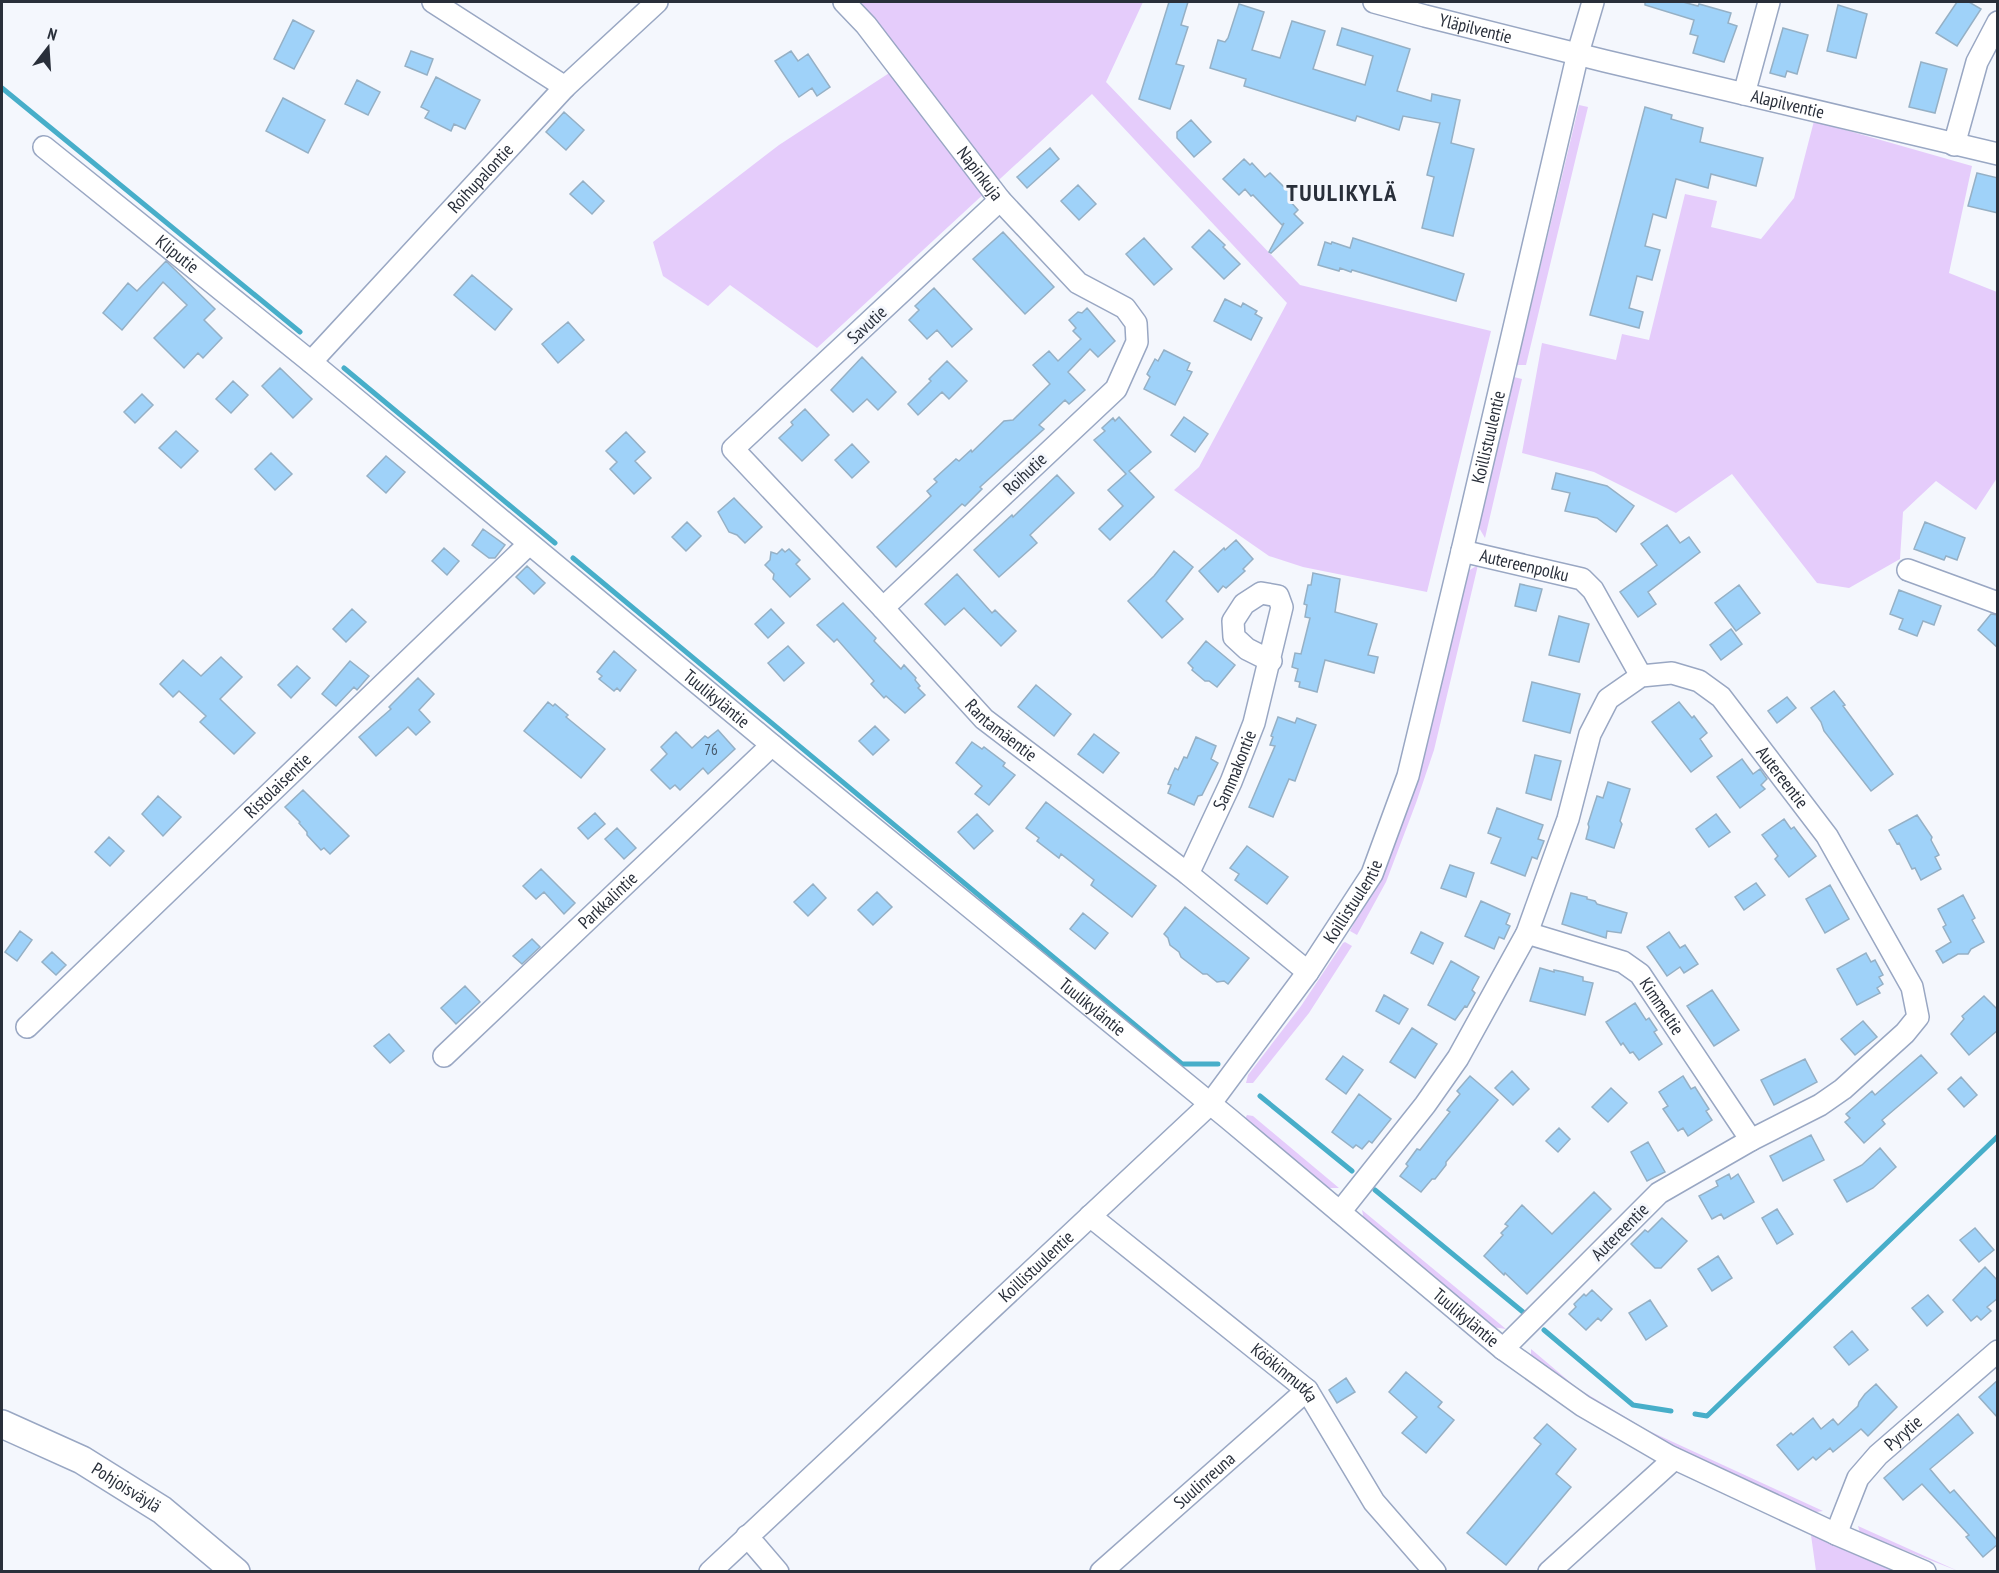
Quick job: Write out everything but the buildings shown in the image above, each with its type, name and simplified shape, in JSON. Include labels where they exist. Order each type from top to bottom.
[{"type":"main road","name":"Pohjoisväylä","points":[[2,1424],[82,1460],[162,1510],[236,1572]]},
{"type":"street","points":[[433,2],[565,87]]},
{"type":"street","name":"Roihupalontie","points":[[311,362],[565,87],[657,2]]},
{"type":"street","name":"Napinkuja","points":[[844,2],[866,24],[1000,200],[1078,283],[1125,308],[1136,323]]},
{"type":"street","name":"Yläpilventie","points":[[1374,2],[1427,9],[1578,53]]},
{"type":"street","name":"Koillistuulentie","points":[[710,1572],[1209,1104],[1308,972],[1372,874],[1408,776],[1578,53],[1593,2]]},
{"type":"street","points":[[1744,94],[1769,2]]},
{"type":"street","points":[[1954,145],[1977,62],[1998,21]]},
{"type":"street","name":"Alapilventie","points":[[1578,53],[1998,154]]},
{"type":"street","name":"Kliputie","points":[[44,147],[311,362]]},
{"type":"street","name":"Savutie","points":[[733,449],[1000,200]]},
{"type":"street","name":"Roihutie","points":[[883,608],[1116,389],[1137,342],[1136,323]]},
{"type":"street","name":"Tuulikyläntie","points":[[311,362],[1503,1349],[1582,1406],[1674,1459],[1836,1534],[1925,1572]]},
{"type":"street","name":"Rantamäentie","points":[[733,449],[984,719],[1188,874],[1308,972]]},
{"type":"street","name":"Ristolaisentie","points":[[27,1027],[529,543]]},
{"type":"street","name":"Autereenpolku","points":[[1462,550],[1582,579],[1593,590],[1641,676]]},
{"type":"street","points":[[1908,570],[1998,603]]},
{"type":"street","name":"Sammakontie","points":[[1188,874],[1231,782],[1254,723],[1271,661]]},
{"type":"street","name":"Autereentie","points":[[1340,1212],[1425,1105],[1458,1058],[1527,933],[1568,819],[1590,734],[1608,699],[1641,676],[1672,673],[1699,681],[1721,697],[1827,836],[1912,987],[1918,1017],[1905,1034],[1843,1089],[1820,1105],[1751,1140],[1659,1193],[1503,1349]]},
{"type":"street","name":"Parkkalintie","points":[[444,1056],[772,745]]},
{"type":"street","name":"Kimmeltie","points":[[1527,933],[1623,962],[1640,974],[1751,1140]]},
{"type":"street","name":"Köökinmutka","points":[[1090,1216],[1307,1390],[1374,1502],[1435,1572]]},
{"type":"street","name":"Pyrytie","points":[[1836,1534],[1858,1478],[1878,1455],[1998,1351]]},
{"type":"street","name":"Suulinreuna","points":[[1108,1569],[1307,1390]]},
{"type":"street","points":[[1549,1572],[1674,1459]]},
{"type":"street","points":[[747,1536],[778,1572]]},
{"type":"shaded area","points":[[850,2],[1143,2],[1106,82],[1300,285],[1491,331],[1427,592],[1303,567],[1269,556],[1174,490],[1199,467],[1287,303],[1092,94],[817,348],[730,285],[708,306],[663,276],[653,242],[779,145],[903,64]]},
{"type":"shaded area","points":[[1579,105],[1588,107],[1526,365],[1517,365]]},
{"type":"shaded area","points":[[1814,121],[1972,166],[1949,273],[1997,292],[1997,478],[1976,510],[1936,481],[1903,512],[1900,559],[1849,588],[1817,583],[1732,474],[1676,513],[1594,472],[1522,453],[1542,343],[1616,360],[1622,334],[1649,340],[1685,194],[1717,201],[1711,227],[1761,239],[1794,198]]},
{"type":"shaded area","points":[[1514,377],[1522,379],[1485,538],[1478,526]]},
{"type":"shaded area","points":[[1478,565],[1434,750],[1386,882],[1357,935],[1350,931],[1378,875],[1426,745],[1468,571]]},
{"type":"shaded area","points":[[1345,942],[1352,946],[1309,1013],[1253,1083],[1246,1083],[1248,1075],[1301,1006]]},
{"type":"shaded area","points":[[1247,1115],[1253,1116],[1339,1188],[1327,1188],[1245,1119]]},
{"type":"shaded area","points":[[1362,1210],[1506,1329],[1492,1327],[1364,1220]]},
{"type":"shaded area","points":[[1531,1349],[1577,1388],[1647,1430],[1823,1511],[1810,1513],[1636,1433],[1531,1359]]},
{"type":"shaded area","points":[[1858,1526],[1958,1571],[1860,1533]]},
{"type":"shaded area","points":[[1811,1535],[1895,1571],[1816,1571]]},
{"type":"waterway","points":[[2,88],[300,332]]},
{"type":"waterway","points":[[344,368],[555,543]]},
{"type":"waterway","points":[[573,558],[1182,1064],[1218,1064]]},
{"type":"waterway","points":[[1260,1096],[1352,1171]]},
{"type":"waterway","points":[[1695,1414],[1707,1416],[1998,1136]]},
{"type":"waterway","points":[[1375,1190],[1523,1312]]},
{"type":"waterway","points":[[1544,1330],[1633,1405],[1671,1411]]},
{"type":"district","name":"TUULIKYLÄ","points":[[1342,193]]}]
